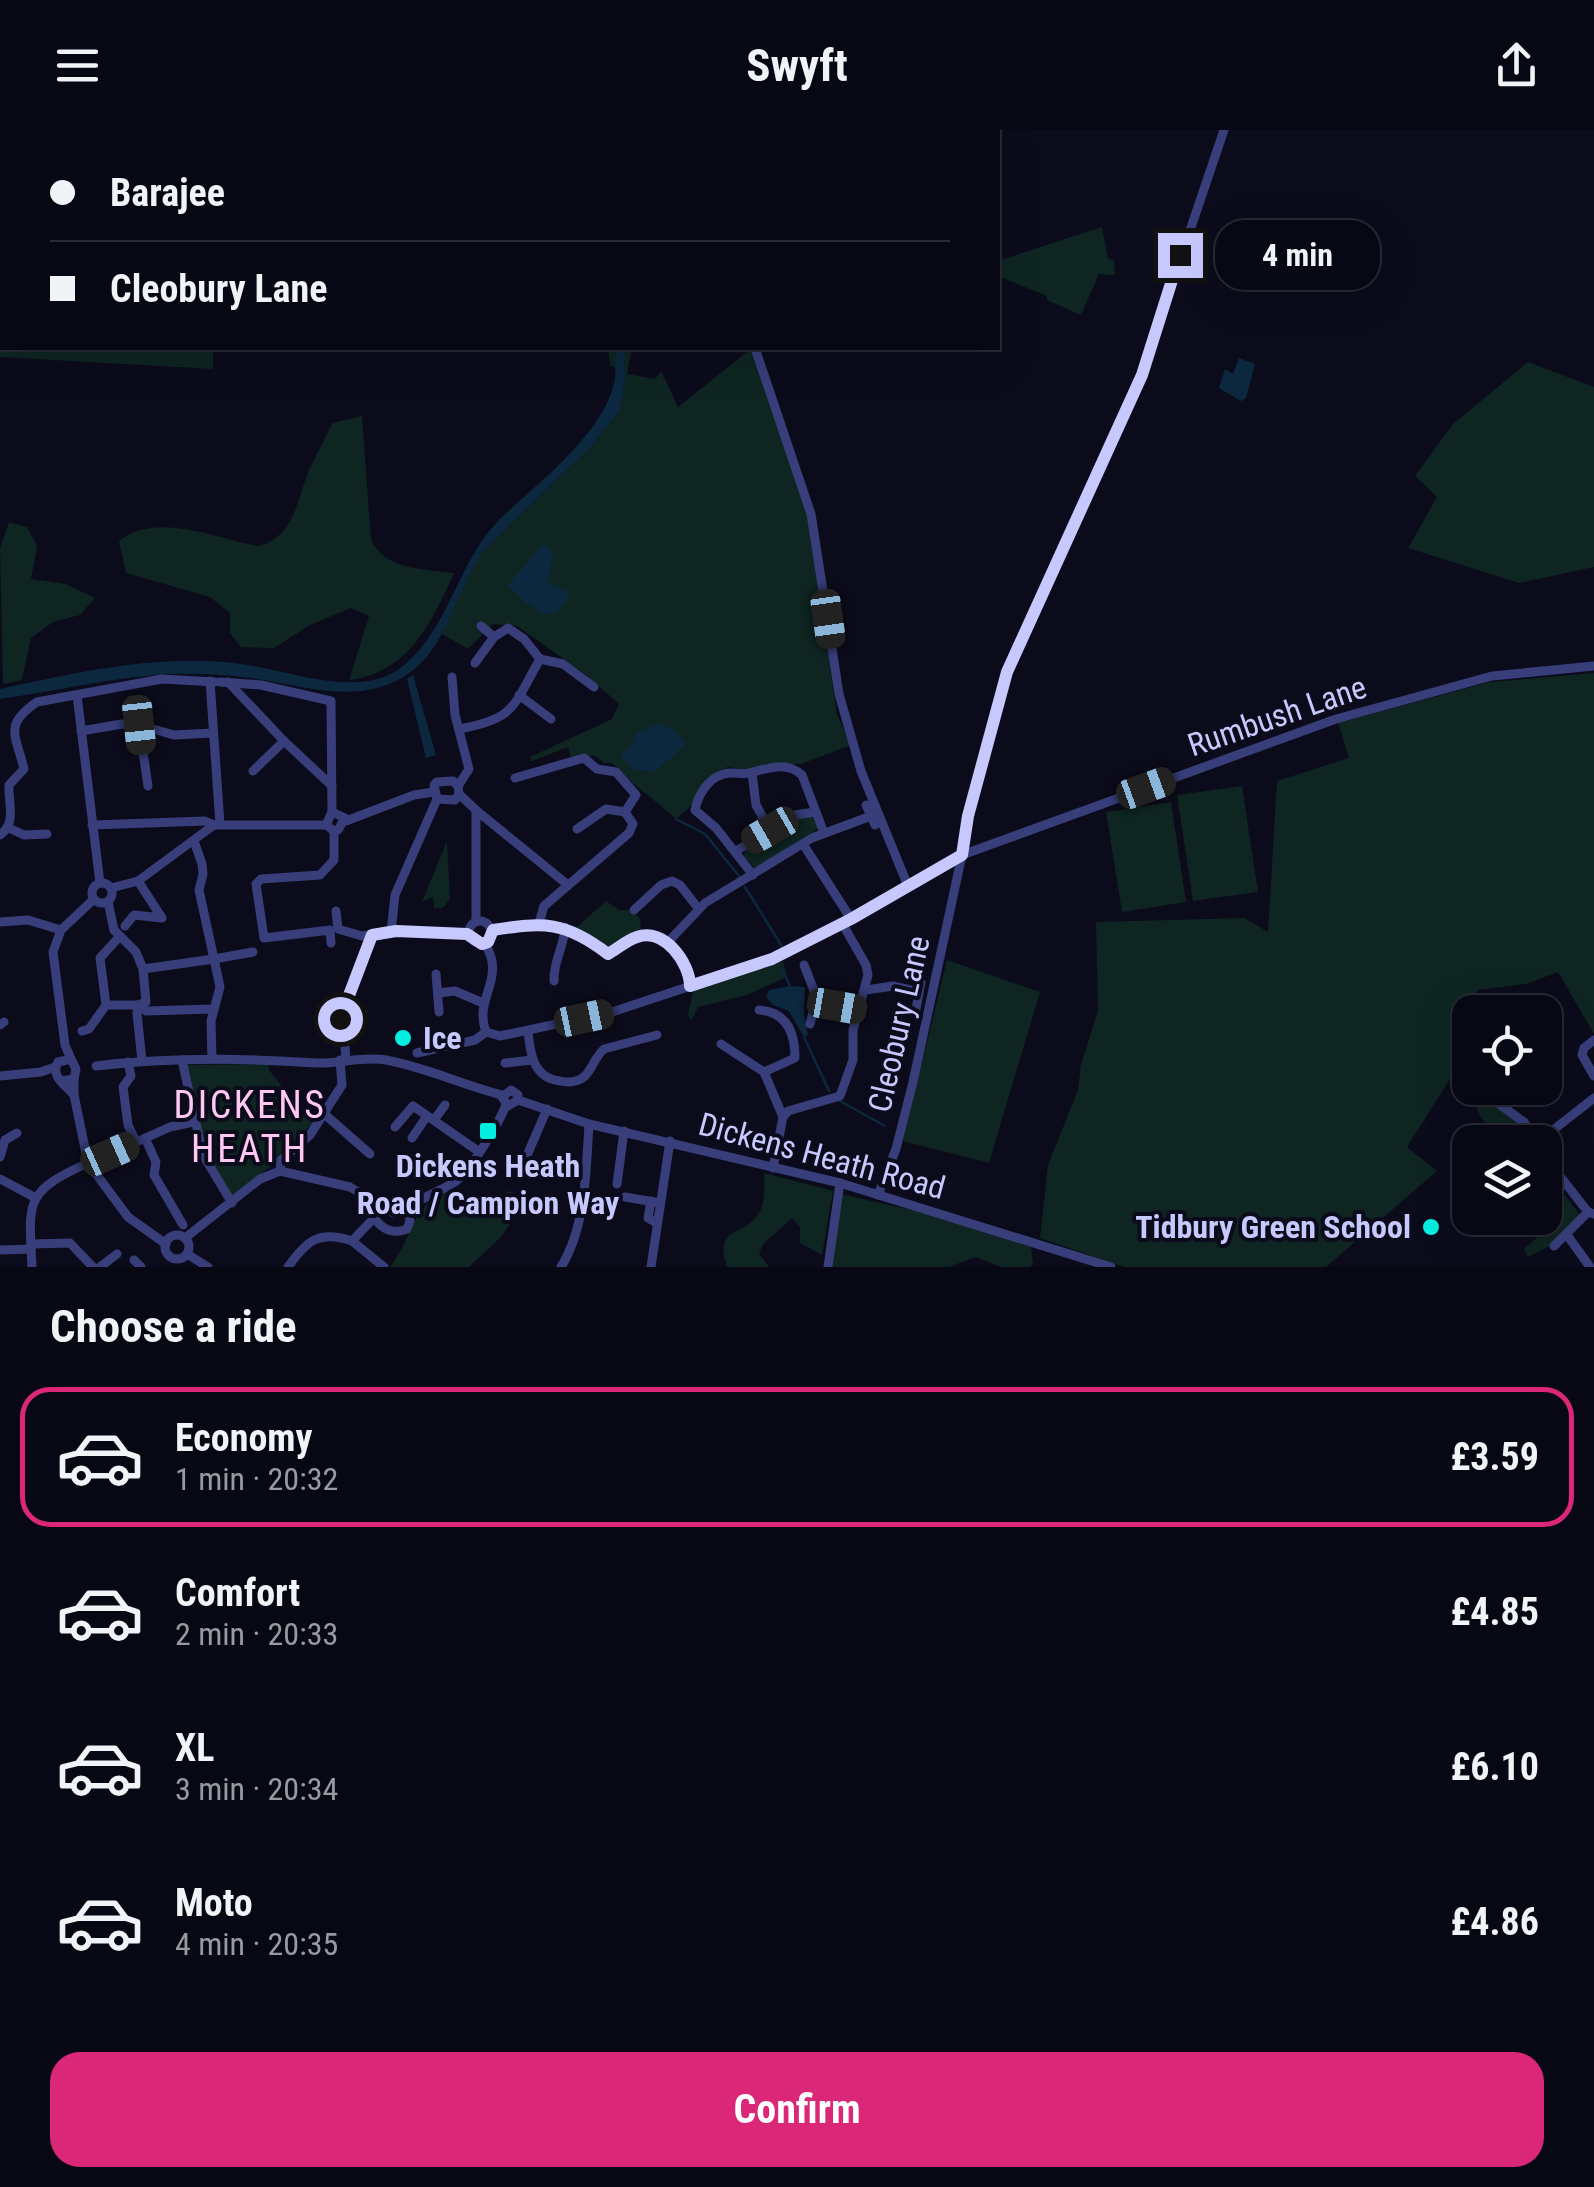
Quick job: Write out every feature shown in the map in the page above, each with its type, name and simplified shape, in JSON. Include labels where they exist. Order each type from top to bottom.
[{"type":"street","name":"Cleobury Lane","points":[[878,1194],[896,1149],[913,1082],[968,816],[1007,672],[1142,375],[1224,130]]},
{"type":"street","points":[[757,350],[812,514],[839,694],[860,771],[908,886]]},
{"type":"street","points":[[481,626],[494,636]]},
{"type":"street","points":[[475,663],[494,636],[508,628],[540,659],[563,664],[594,687]]},
{"type":"street","points":[[459,729],[489,724],[505,716],[540,659]]},
{"type":"street","name":"Rumbush Lane","points":[[418,1053],[475,1040],[486,1032],[500,1036],[612,1012],[772,959],[962,855],[1336,718],[1492,676],[1594,666]]},
{"type":"street","points":[[92,825],[205,821],[330,828],[414,796],[436,795],[455,800],[469,769],[452,677]]},
{"type":"street","points":[[47,834],[4,832],[9,784],[30,769],[14,730],[16,720],[38,702],[162,679],[260,685],[331,700],[330,828],[334,860],[320,875],[261,879],[256,884],[264,938],[330,930],[331,943]]},
{"type":"street","points":[[217,824],[213,734],[218,682]]},
{"type":"street","points":[[218,682],[332,786]]},
{"type":"street","points":[[77,695],[100,883]]},
{"type":"street","points":[[519,695],[551,719]]},
{"type":"street","points":[[82,731],[139,725],[174,735],[213,734]]},
{"type":"street","points":[[139,725],[148,786]]},
{"type":"street","points":[[252,771],[284,742]]},
{"type":"street","points":[[515,778],[584,758],[597,768],[616,772],[636,795],[626,812]]},
{"type":"street","points":[[752,874],[716,828],[697,814],[695,805],[708,783],[722,774],[752,773],[762,767],[796,770],[802,775],[824,833]]},
{"type":"street","points":[[752,773],[756,804],[770,830]]},
{"type":"street","points":[[390,932],[395,895],[436,795],[437,782],[453,782],[476,810],[568,885]]},
{"type":"street","points":[[668,942],[698,908],[752,874],[824,833],[873,821],[866,805]]},
{"type":"street","points":[[578,829],[606,809],[626,812]]},
{"type":"street","points":[[467,934],[476,919],[476,810]]},
{"type":"street","points":[[332,812],[346,821]]},
{"type":"street","points":[[539,923],[544,906],[629,834],[633,824],[626,812]]},
{"type":"street","points":[[736,851],[770,830],[782,817],[815,812]]},
{"type":"street","points":[[100,883],[111,888],[138,882],[217,824]]},
{"type":"street","points":[[194,841],[204,874],[200,890],[220,987],[212,1010],[212,1059]]},
{"type":"street","points":[[774,1168],[783,1117],[788,1111],[837,1098],[851,1066],[853,1030],[866,990],[866,965],[847,921],[803,844]]},
{"type":"street","points":[[634,910],[665,882],[672,881],[683,882],[698,908]]},
{"type":"street","points":[[82,1031],[90,1029],[106,1004],[100,958],[134,916],[162,918],[138,882]]},
{"type":"street","points":[[94,899],[92,889],[100,883]]},
{"type":"street","points":[[94,899],[108,902],[111,888]]},
{"type":"street","points":[[94,899],[61,930],[53,952],[66,1045],[76,1069],[74,1095],[88,1163],[128,1217],[166,1244],[170,1256],[164,1267]]},
{"type":"street","points":[[106,1004],[146,1002],[143,969],[108,902]]},
{"type":"street","points":[[336,911],[338,930],[362,936],[390,932],[467,934],[485,944],[494,962],[481,1020],[486,1032]]},
{"type":"street","points":[[476,919],[493,930],[539,923],[564,927],[584,935],[612,956],[637,936],[654,936],[668,942],[682,961],[690,986]]},
{"type":"street","points":[[0,922],[28,920],[61,930]]},
{"type":"street","points":[[554,981],[553,964],[564,946],[564,927]]},
{"type":"street","points":[[485,944],[493,930]]},
{"type":"street","points":[[280,1170],[282,1160],[310,1135],[342,1086],[342,1010],[372,935]]},
{"type":"street","points":[[143,969],[254,952]]},
{"type":"street","points":[[804,965],[811,976],[815,1006],[810,1024]]},
{"type":"street","points":[[436,974],[440,1012]]},
{"type":"street","points":[[799,977],[811,976]]},
{"type":"street","points":[[866,990],[920,987],[916,1009]]},
{"type":"street","points":[[438,993],[455,991],[484,1002]]},
{"type":"street","points":[[138,1005],[146,1010],[212,1010]]},
{"type":"street","points":[[138,1005],[142,1061]]},
{"type":"street","points":[[815,1006],[860,1010]]},
{"type":"street","points":[[759,1010],[781,1015],[788,1024],[796,1053],[795,1058],[764,1072]]},
{"type":"street","points":[[528,1031],[532,1060],[548,1078],[560,1082],[586,1075],[604,1049],[654,1032]]},
{"type":"street","points":[[1594,1040],[1582,1055],[1594,1076]]},
{"type":"street","points":[[722,1044],[764,1072],[783,1117]]},
{"type":"street","points":[[58,1072],[66,1045]]},
{"type":"street","name":"Dickens Heath Road","points":[[96,1066],[212,1059],[281,1058],[328,1063],[400,1059],[504,1100],[514,1091],[518,1100],[590,1124],[878,1194],[1111,1267]]},
{"type":"street","points":[[58,1072],[71,1059]]},
{"type":"street","points":[[182,1060],[203,1155],[232,1202]]},
{"type":"street","points":[[505,1063],[532,1060]]},
{"type":"street","points":[[128,1062],[131,1076],[122,1086],[128,1125],[156,1162],[154,1175],[183,1225]]},
{"type":"street","points":[[58,1072],[74,1095]]},
{"type":"street","points":[[0,1076],[58,1072],[74,1079]]},
{"type":"street","points":[[1560,1125],[1594,1098]]},
{"type":"street","points":[[184,1238],[260,1179],[280,1170],[350,1187],[393,1213],[408,1212],[420,1199],[460,1178],[504,1100]]},
{"type":"street","points":[[412,1138],[446,1105]]},
{"type":"street","points":[[1500,1105],[1526,1125]]},
{"type":"street","points":[[395,1126],[413,1106],[478,1152]]},
{"type":"street","points":[[524,1160],[547,1109]]},
{"type":"street","points":[[322,1112],[350,1142],[370,1154]]},
{"type":"street","points":[[110,1154],[170,1127],[193,1122]]},
{"type":"street","points":[[561,1267],[572,1248],[586,1177],[590,1124]]},
{"type":"street","points":[[618,1184],[624,1131]]},
{"type":"street","points":[[0,1157],[5,1140],[17,1133]]},
{"type":"street","points":[[651,1267],[657,1223],[655,1202],[670,1142]]},
{"type":"street","points":[[32,1267],[29,1210],[34,1197],[88,1163]]},
{"type":"street","points":[[1554,1246],[1591,1213],[1562,1178]]},
{"type":"street","points":[[0,1179],[34,1197]]},
{"type":"street","points":[[828,1267],[840,1184]]},
{"type":"street","points":[[625,1196],[655,1202]]},
{"type":"street","points":[[371,1202],[374,1218],[382,1226],[399,1232],[410,1221],[408,1212]]},
{"type":"street","points":[[352,1241],[374,1218]]},
{"type":"street","points":[[288,1267],[317,1238],[327,1234],[352,1241],[384,1267]]},
{"type":"street","points":[[1567,1234],[1590,1267]]},
{"type":"street","points":[[166,1244],[174,1236],[184,1238],[189,1244],[187,1254]]},
{"type":"street","points":[[0,1250],[70,1243],[92,1267]]},
{"type":"street","points":[[100,1267],[117,1254]]},
{"type":"street","points":[[170,1256],[177,1259],[187,1254]]},
{"type":"street","points":[[187,1254],[208,1267]]},
{"type":"green space","points":[[1102,227],[1115,275],[1099,274],[1081,315],[1000,277],[1000,260]]},
{"type":"green space","points":[[0,350],[213,350],[213,369],[0,357]]},
{"type":"green space","points":[[608,350],[632,350],[627,374],[655,379],[661,371],[678,407],[753,350],[808,518],[837,715],[851,745],[801,764],[766,764],[748,770],[727,767],[676,819],[612,763],[595,756],[571,757],[568,747],[532,761],[530,757],[612,719],[619,704],[585,674],[517,626],[493,624],[468,649],[442,634],[473,564],[590,448],[620,410],[626,374],[610,365]]},
{"type":"green space","points":[[1528,362],[1594,387],[1594,567],[1519,583],[1408,548],[1437,497],[1415,476],[1453,424]]},
{"type":"green space","points":[[362,416],[371,540],[377,550],[396,563],[454,573],[427,627],[387,667],[349,680],[369,616],[351,608],[310,625],[274,648],[241,647],[230,633],[230,613],[210,597],[126,573],[119,541],[150,528],[186,529],[258,546],[271,541],[294,514],[332,423]]},
{"type":"green space","points":[[9,522],[27,527],[37,546],[31,579],[66,584],[95,598],[80,615],[53,622],[31,638],[22,680],[3,684],[0,548]]},
{"type":"green space","points":[[1594,673],[1594,1034],[1558,972],[1526,984],[1478,990],[1476,995],[1452,995],[1452,1076],[1407,1147],[1437,1171],[1326,1267],[1124,1267],[1040,1238],[1048,1165],[1078,1090],[1081,1064],[1098,1011],[1096,922],[1244,918],[1268,932],[1277,781],[1349,758],[1338,723],[1490,682]]},
{"type":"green space","points":[[1242,786],[1258,892],[1193,901],[1177,795]]},
{"type":"green space","points":[[1171,802],[1186,902],[1122,912],[1106,812]]},
{"type":"green space","points":[[810,816],[818,829],[759,866],[754,867],[744,856],[745,849],[774,834],[779,821]]},
{"type":"green space","points":[[447,841],[450,899],[443,908],[434,908],[433,897],[422,902]]},
{"type":"green space","points":[[606,901],[619,910],[631,910],[640,919],[641,929],[606,950],[577,927]]},
{"type":"green space","points":[[947,960],[1040,992],[989,1163],[903,1141]]},
{"type":"green space","points":[[783,961],[787,977],[747,995],[698,1007],[691,1021],[688,1015],[693,991]]},
{"type":"green space","points":[[268,1064],[313,1124],[283,1149],[274,1164],[232,1196],[205,1153],[186,1065]]},
{"type":"green space","points":[[1476,1105],[1494,1105],[1521,1125],[1487,1125]]},
{"type":"green space","points":[[764,1173],[833,1191],[822,1255],[800,1243],[800,1227],[792,1218],[763,1244],[759,1254],[769,1267],[727,1267],[724,1244],[759,1213],[764,1198]]},
{"type":"green space","points":[[451,1188],[483,1205],[509,1191],[518,1194],[520,1211],[500,1238],[469,1267],[390,1267],[420,1213]]},
{"type":"green space","points":[[1562,1191],[1580,1215],[1562,1234]]},
{"type":"green space","points":[[841,1194],[916,1211],[1031,1247],[1033,1264],[1001,1267],[976,1257],[949,1267],[831,1267]]},
{"type":"green space","points":[[1540,1235],[1561,1235],[1550,1246],[1528,1257],[1524,1249]]},
{"type":"water","points":[[1239,358],[1255,364],[1246,398],[1241,401],[1219,388],[1225,369],[1233,374]]},
{"type":"water","points":[[616,368],[626,373],[620,410],[590,448],[486,548],[436,645],[412,671],[394,682],[375,689],[336,692],[234,676],[166,674],[0,699],[0,689],[89,671],[181,661],[241,664],[346,682],[386,676],[403,666],[433,632],[488,532],[590,430],[604,410]]},
{"type":"water","points":[[544,542],[553,553],[548,582],[568,592],[556,613],[544,614],[508,585]]},
{"type":"water","points":[[413,675],[436,755],[426,758],[407,679]]},
{"type":"water","points":[[659,723],[676,732],[686,744],[655,772],[633,769],[621,757],[622,752],[629,749],[638,732]]},
{"type":"water","points":[[805,987],[808,1035],[804,1037],[789,1011],[773,1005],[766,997],[769,990]]},
{"type":"waterway","points":[[619,378],[621,350]]},
{"type":"waterway","points":[[676,819],[705,834],[739,876]]},
{"type":"waterway","points":[[745,887],[783,948]]},
{"type":"waterway","points":[[782,969],[790,986]]},
{"type":"waterway","points":[[804,1037],[829,1091]]},
{"type":"waterway","points":[[840,1101],[885,1126]]},
{"type":"place","name":"Ice","points":[[403,1038]]},
{"type":"place","name":"Dickens Heath Road / Campion Way","points":[[488,1131]]},
{"type":"place","name":"Tidbury Green School","points":[[1431,1227]]},
{"type":"district","name":"DICKENS HEATH","points":[[250,1127]]},
{"type":"route","points":[[340,1019],[372,935],[396,931],[467,934],[485,944],[493,930],[539,923],[584,935],[608,954],[637,936],[654,936],[668,942],[682,961],[690,986],[772,959],[962,855],[968,816],[1007,672],[1142,375],[1180,255]]}]
